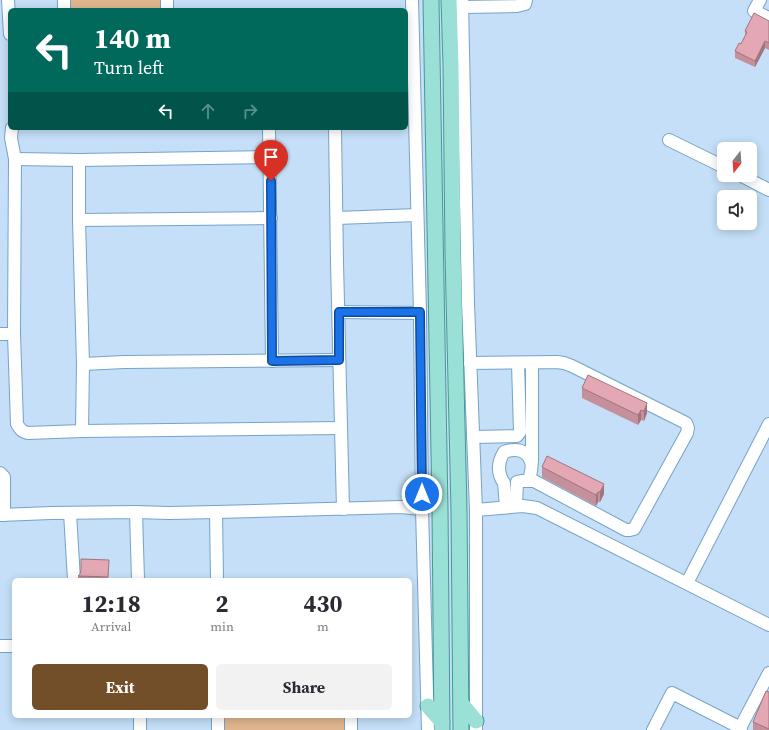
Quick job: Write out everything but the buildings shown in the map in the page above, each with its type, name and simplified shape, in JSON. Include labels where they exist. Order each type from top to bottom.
[{"type":"main road","points":[[431,0],[440,501],[442,726]]},
{"type":"main road","points":[[458,2],[453,253],[462,730]]},
{"type":"main road","points":[[461,703],[476,726]]},
{"type":"main road","points":[[428,706],[442,726]]},
{"type":"street","points":[[412,0],[409,15],[420,312],[422,509],[428,730]]},
{"type":"street","points":[[476,726],[476,510],[458,2],[517,6],[525,4],[526,0]]},
{"type":"street","points":[[760,0],[754,11],[769,18]]},
{"type":"street","points":[[12,130],[11,138],[15,159],[14,334],[17,424],[21,430],[28,433],[341,428]]},
{"type":"street","points":[[269,130],[271,181],[272,361]]},
{"type":"street","points":[[335,130],[343,509]]},
{"type":"street","points":[[669,140],[717,164]]},
{"type":"street","points":[[15,159],[79,160],[269,157]]},
{"type":"street","points":[[79,160],[83,364],[82,431]]},
{"type":"street","points":[[754,182],[769,190]]},
{"type":"street","points":[[337,218],[417,216]]},
{"type":"street","points":[[79,220],[271,218]]},
{"type":"street","points":[[339,312],[420,312]]},
{"type":"street","points":[[0,334],[14,334]]},
{"type":"street","points":[[83,364],[124,362],[339,360]]},
{"type":"street","points":[[474,437],[517,436],[520,432],[518,363]]},
{"type":"street","points":[[529,481],[532,462],[532,363]]},
{"type":"street","points":[[470,364],[564,363],[686,423],[688,428],[687,433],[634,529],[626,530],[534,481],[517,482],[511,507]]},
{"type":"street","points":[[687,583],[769,424]]},
{"type":"street","points":[[511,507],[501,476],[499,466],[500,459],[504,452],[511,449],[526,453],[532,462]]},
{"type":"street","points":[[0,473],[4,477],[2,515],[136,512],[169,513],[401,507],[422,509]]},
{"type":"street","points":[[476,510],[523,506],[537,508],[769,625]]},
{"type":"street","points":[[136,512],[138,578]]},
{"type":"street","points":[[216,512],[217,578]]},
{"type":"street","points":[[70,513],[74,578]]},
{"type":"street","points":[[0,646],[12,646]]},
{"type":"street","points":[[653,730],[672,693],[740,729],[769,673]]},
{"type":"street","points":[[140,718],[140,730]]},
{"type":"street","points":[[218,718],[218,730]]},
{"type":"street","points":[[351,718],[351,730]]},
{"type":"shaded area","points":[[60,0],[165,0],[165,8],[60,8]]},
{"type":"shaded area","points":[[221,718],[346,718],[346,730],[222,730]]},
{"type":"route","points":[[271,181],[272,361],[339,360],[339,312],[420,312],[422,494]]}]
